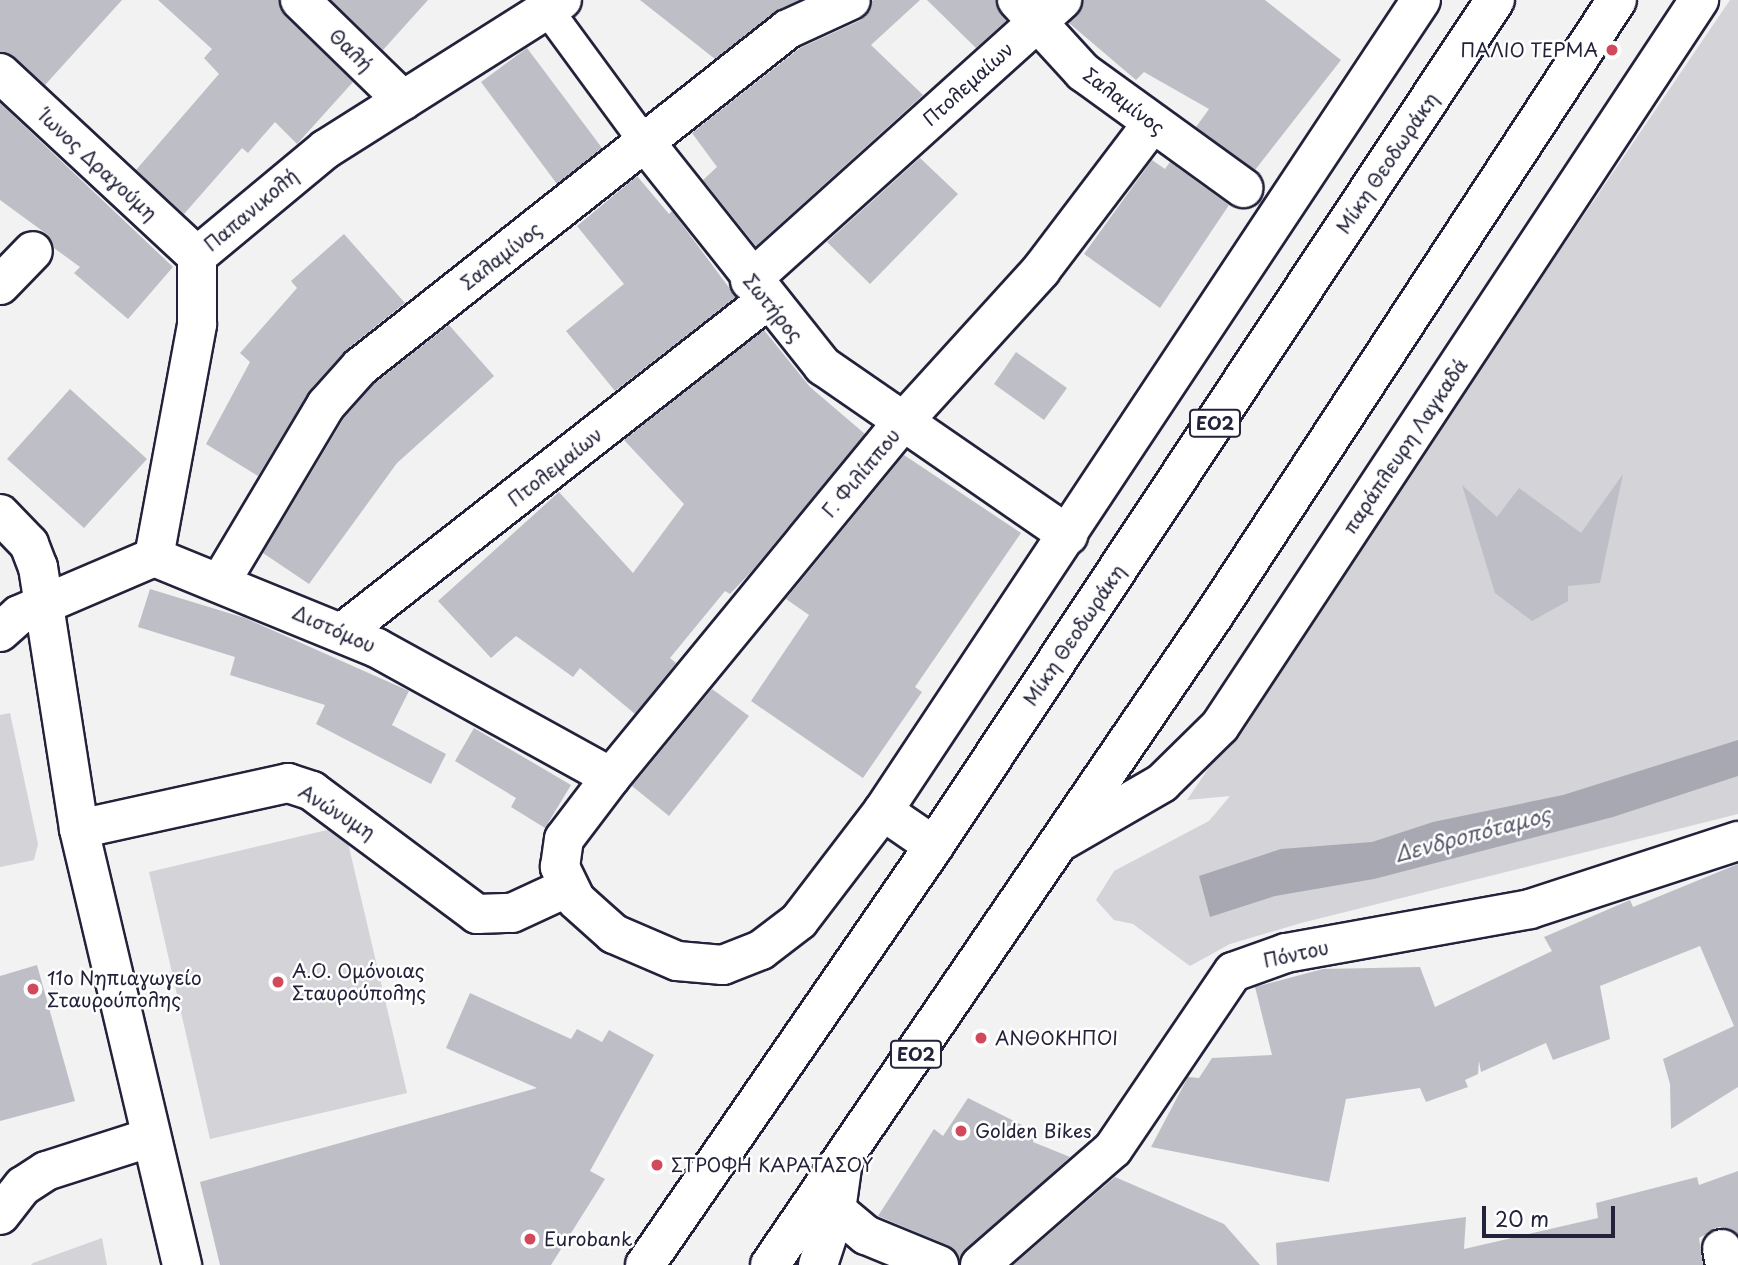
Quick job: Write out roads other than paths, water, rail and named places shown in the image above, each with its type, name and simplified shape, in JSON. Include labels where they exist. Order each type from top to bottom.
[{"type":"main road","name":"Θαλή","points":[[300,0],[403,100]]},
{"type":"main road","name":"Σαλαμίνος","points":[[221,581],[344,383],[788,29],[851,0]]},
{"type":"main road","points":[[568,887],[595,920],[629,942],[677,961],[723,965],[761,950],[799,921],[883,811],[1421,0]]},
{"type":"main road","name":"Μίκη Θεοδωράκη","points":[[645,1265],[934,846],[1495,0]]},
{"type":"main road","name":"ΕΟ2","points":[[770,1265],[1060,842],[1617,0]]},
{"type":"main road","name":"παράπλευρη Λαγκαδά","points":[[1060,842],[1162,783],[1220,726],[1699,0]]},
{"type":"main road","name":"Παπανικολή","points":[[154,556],[197,324],[197,256],[287,179],[545,6]]},
{"type":"main road","name":"Σαλαμίνος","points":[[1039,7],[1083,72],[1243,188]]},
{"type":"main road","name":"Πτολεμαίων","points":[[343,632],[758,291],[1039,7]]},
{"type":"main road","name":"Ίωνος Δραγούμη","points":[[0,74],[197,256]]},
{"type":"main road","name":"Γ. Φιλίππου","points":[[568,887],[560,855],[573,827],[611,777],[902,423],[1041,270],[1152,124]]},
{"type":"main road","name":"Σωτήρος","points":[[645,142],[758,291],[823,366],[1068,535]]},
{"type":"main road","points":[[0,285],[33,251]]},
{"type":"main road","points":[[0,514],[29,544],[42,604],[79,830],[149,1138],[182,1265]]},
{"type":"main road","points":[[0,632],[42,604],[154,556]]},
{"type":"main road","name":"Διστόμου","points":[[154,556],[343,632],[611,777]]},
{"type":"main road","name":"Ανώνυμη","points":[[79,830],[288,783],[322,799],[477,914],[512,913],[568,887]]},
{"type":"main road","points":[[883,811],[934,846]]},
{"type":"main road","name":"Πόντου","points":[[980,1265],[1113,1149],[1233,972],[1299,951],[1530,909],[1738,841]]},
{"type":"main road","points":[[0,1216],[23,1186],[46,1171],[149,1138]]},
{"type":"main road","points":[[818,1265],[836,1210],[843,1160]]},
{"type":"main road","points":[[836,1210],[866,1235],[939,1265]]},
{"type":"street","name":"Σωτήρος","points":[[545,6],[645,142]]},
{"type":"water","name":"Δενδροπόταμος","points":[[1738,740],[1738,776],[1613,817],[1374,879],[1275,896],[1210,917],[1199,876],[1281,849],[1372,842],[1433,822],[1563,795]]},
{"type":"place","name":"ΠΑΛΙΟ ΤΕΡΜΑ","points":[[1612,50]]},
{"type":"place","name":"Α.Ο. Ομόνοιας Σταυρούπολης","points":[[278,982]]},
{"type":"place","name":"11ο Νηπιαγωγείο Σταυρούπολης","points":[[33,989]]},
{"type":"place","name":"ΑΝΘΟΚΗΠΟΙ","points":[[981,1038]]},
{"type":"place","name":"Golden Bikes","points":[[961,1131]]},
{"type":"place","name":"ΣΤΡΟΦΗ ΚΑΡΑΤΑΣΟΥ","points":[[657,1165]]},
{"type":"place","name":"Eurobank","points":[[530,1239]]}]
